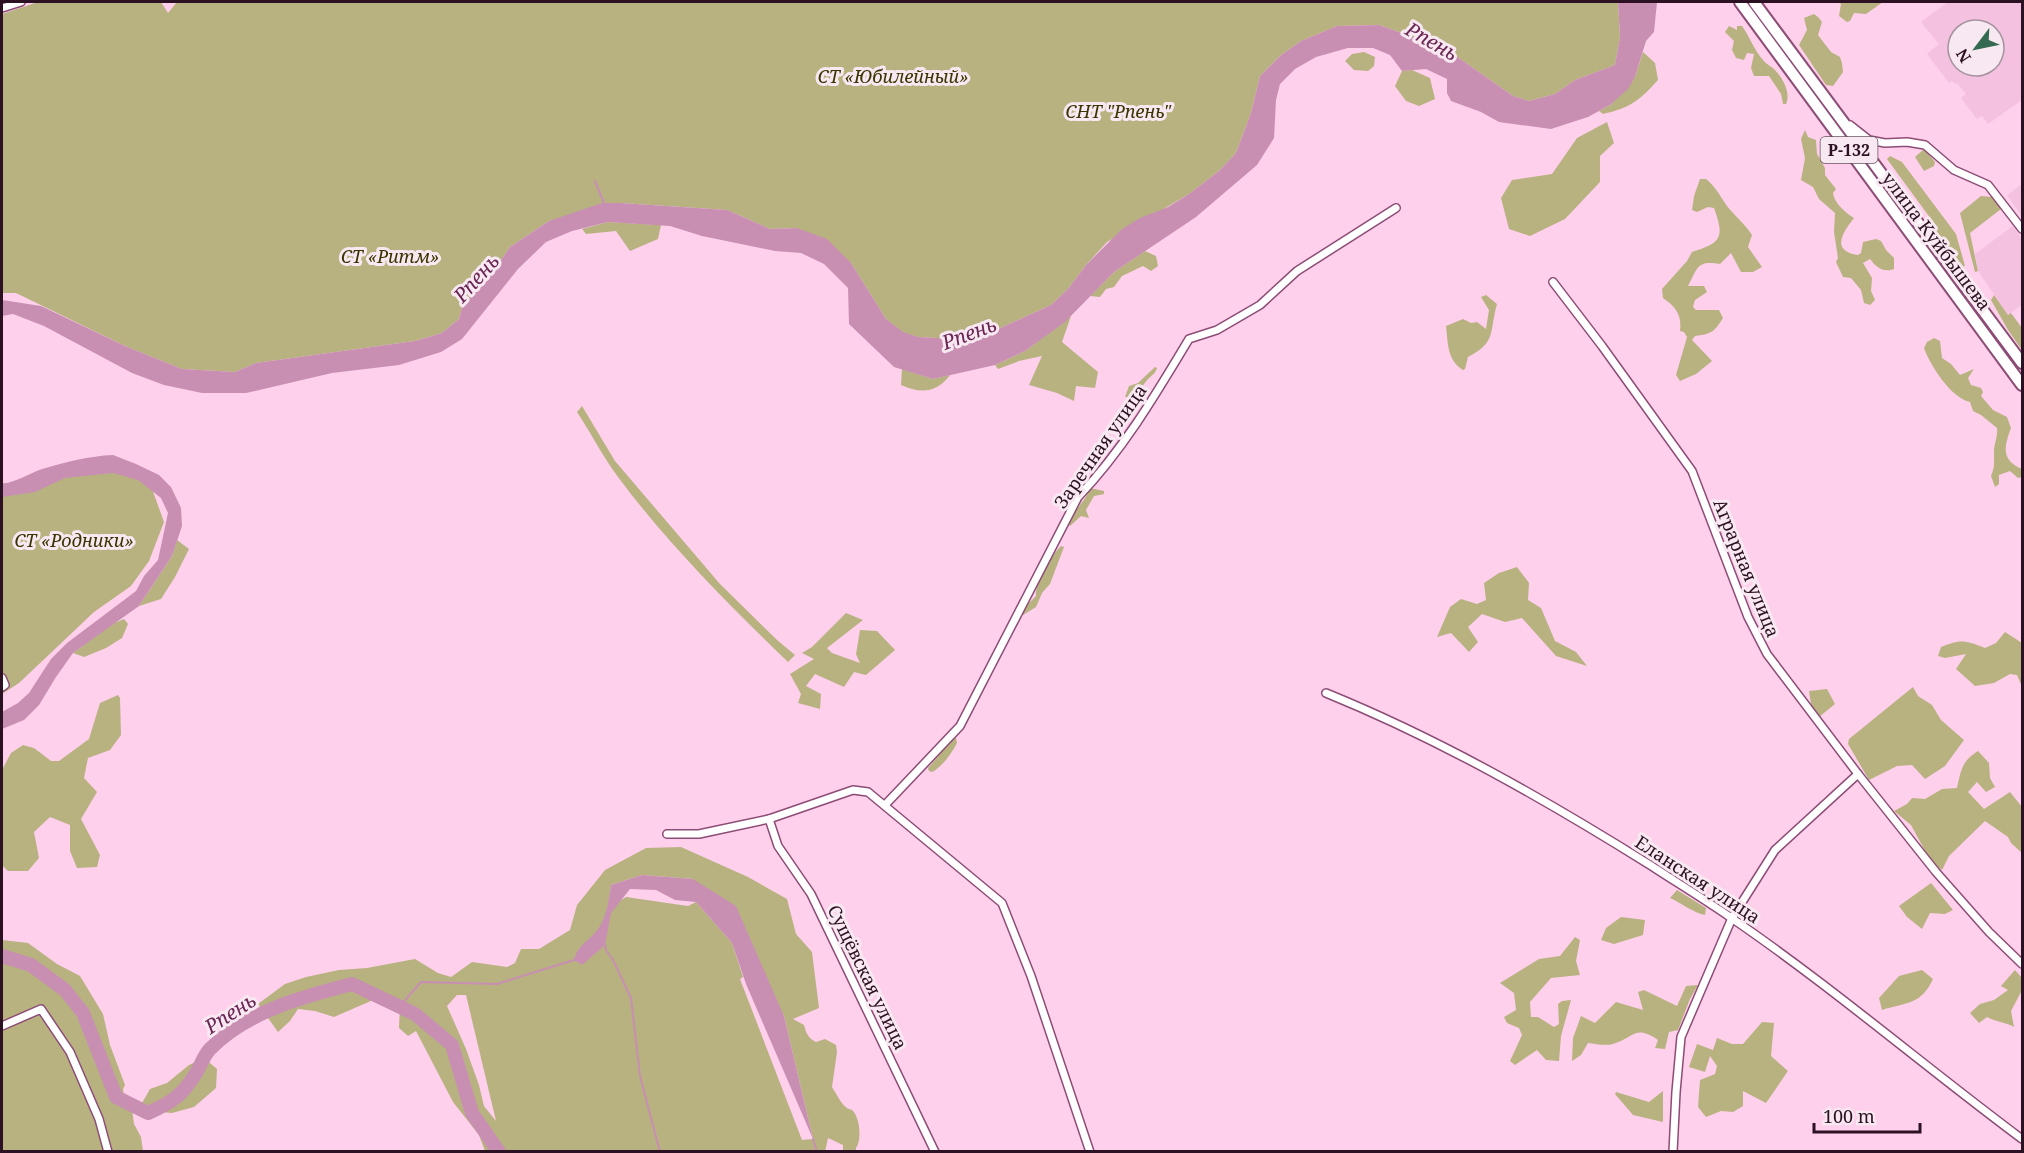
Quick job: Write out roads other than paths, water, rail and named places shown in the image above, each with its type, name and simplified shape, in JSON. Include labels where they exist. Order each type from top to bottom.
[{"type":"highway","name":"улица Куйбышева","points":[[1740,2],[2022,384]]},
{"type":"highway","name":"улица Куйбышева","points":[[1754,2],[2022,363]]},
{"type":"street","points":[[2,8],[21,2]]},
{"type":"street","points":[[1830,104],[1855,130],[1869,140],[1890,144],[1907,142],[1924,145],[1954,170],[1988,185],[2022,229]]},
{"type":"street","name":"Заречная улица","points":[[885,805],[960,726],[1078,497],[1142,417],[1189,339],[1217,330],[1260,304],[1297,271],[1396,208]]},
{"type":"street","name":"Аграрная улица","points":[[1553,282],[1692,471],[1748,617],[1767,654],[1936,872],[1989,932],[2022,964]]},
{"type":"street","points":[[2,678],[5,685],[2,687]]},
{"type":"street","name":"Еланская улица","points":[[1326,693],[1391,719],[1517,785],[1600,834],[1731,918],[1914,1054],[2022,1140]]},
{"type":"street","points":[[1673,1152],[1681,1037],[1731,918],[1775,850],[1858,774]]},
{"type":"street","points":[[667,834],[699,834],[769,819],[853,790],[868,792],[1002,903],[1031,976],[1090,1152]]},
{"type":"street","name":"Сущёвская улица","points":[[769,819],[778,846],[811,894],[935,1152]]},
{"type":"street","points":[[2,1026],[41,1008],[70,1053],[99,1119],[108,1152]]},
{"type":"waterway","points":[[595,181],[604,203]]},
{"type":"waterway","points":[[605,945],[631,998],[640,1076],[660,1152]]},
{"type":"waterway","name":"Рпень","points":[[2,956],[31,965],[65,990],[83,1013],[116,1097],[148,1113],[170,1102],[181,1093],[210,1049],[241,1025],[276,1007],[352,984],[415,1014],[452,1045],[472,1113],[499,1152]]},
{"type":"waterway","points":[[400,1006],[421,982],[497,984],[574,960]]},
{"type":"waterway","points":[[813,1139],[817,1152]]},
{"type":"park label","name":"СТ «Юбилейный»","points":[[893,76]]},
{"type":"park label","name":"СНТ \"Рпень\"","points":[[1118,111]]},
{"type":"park label","name":"СТ «Ритм»","points":[[390,256]]},
{"type":"park label","name":"СТ «Родники»","points":[[74,540]]}]
